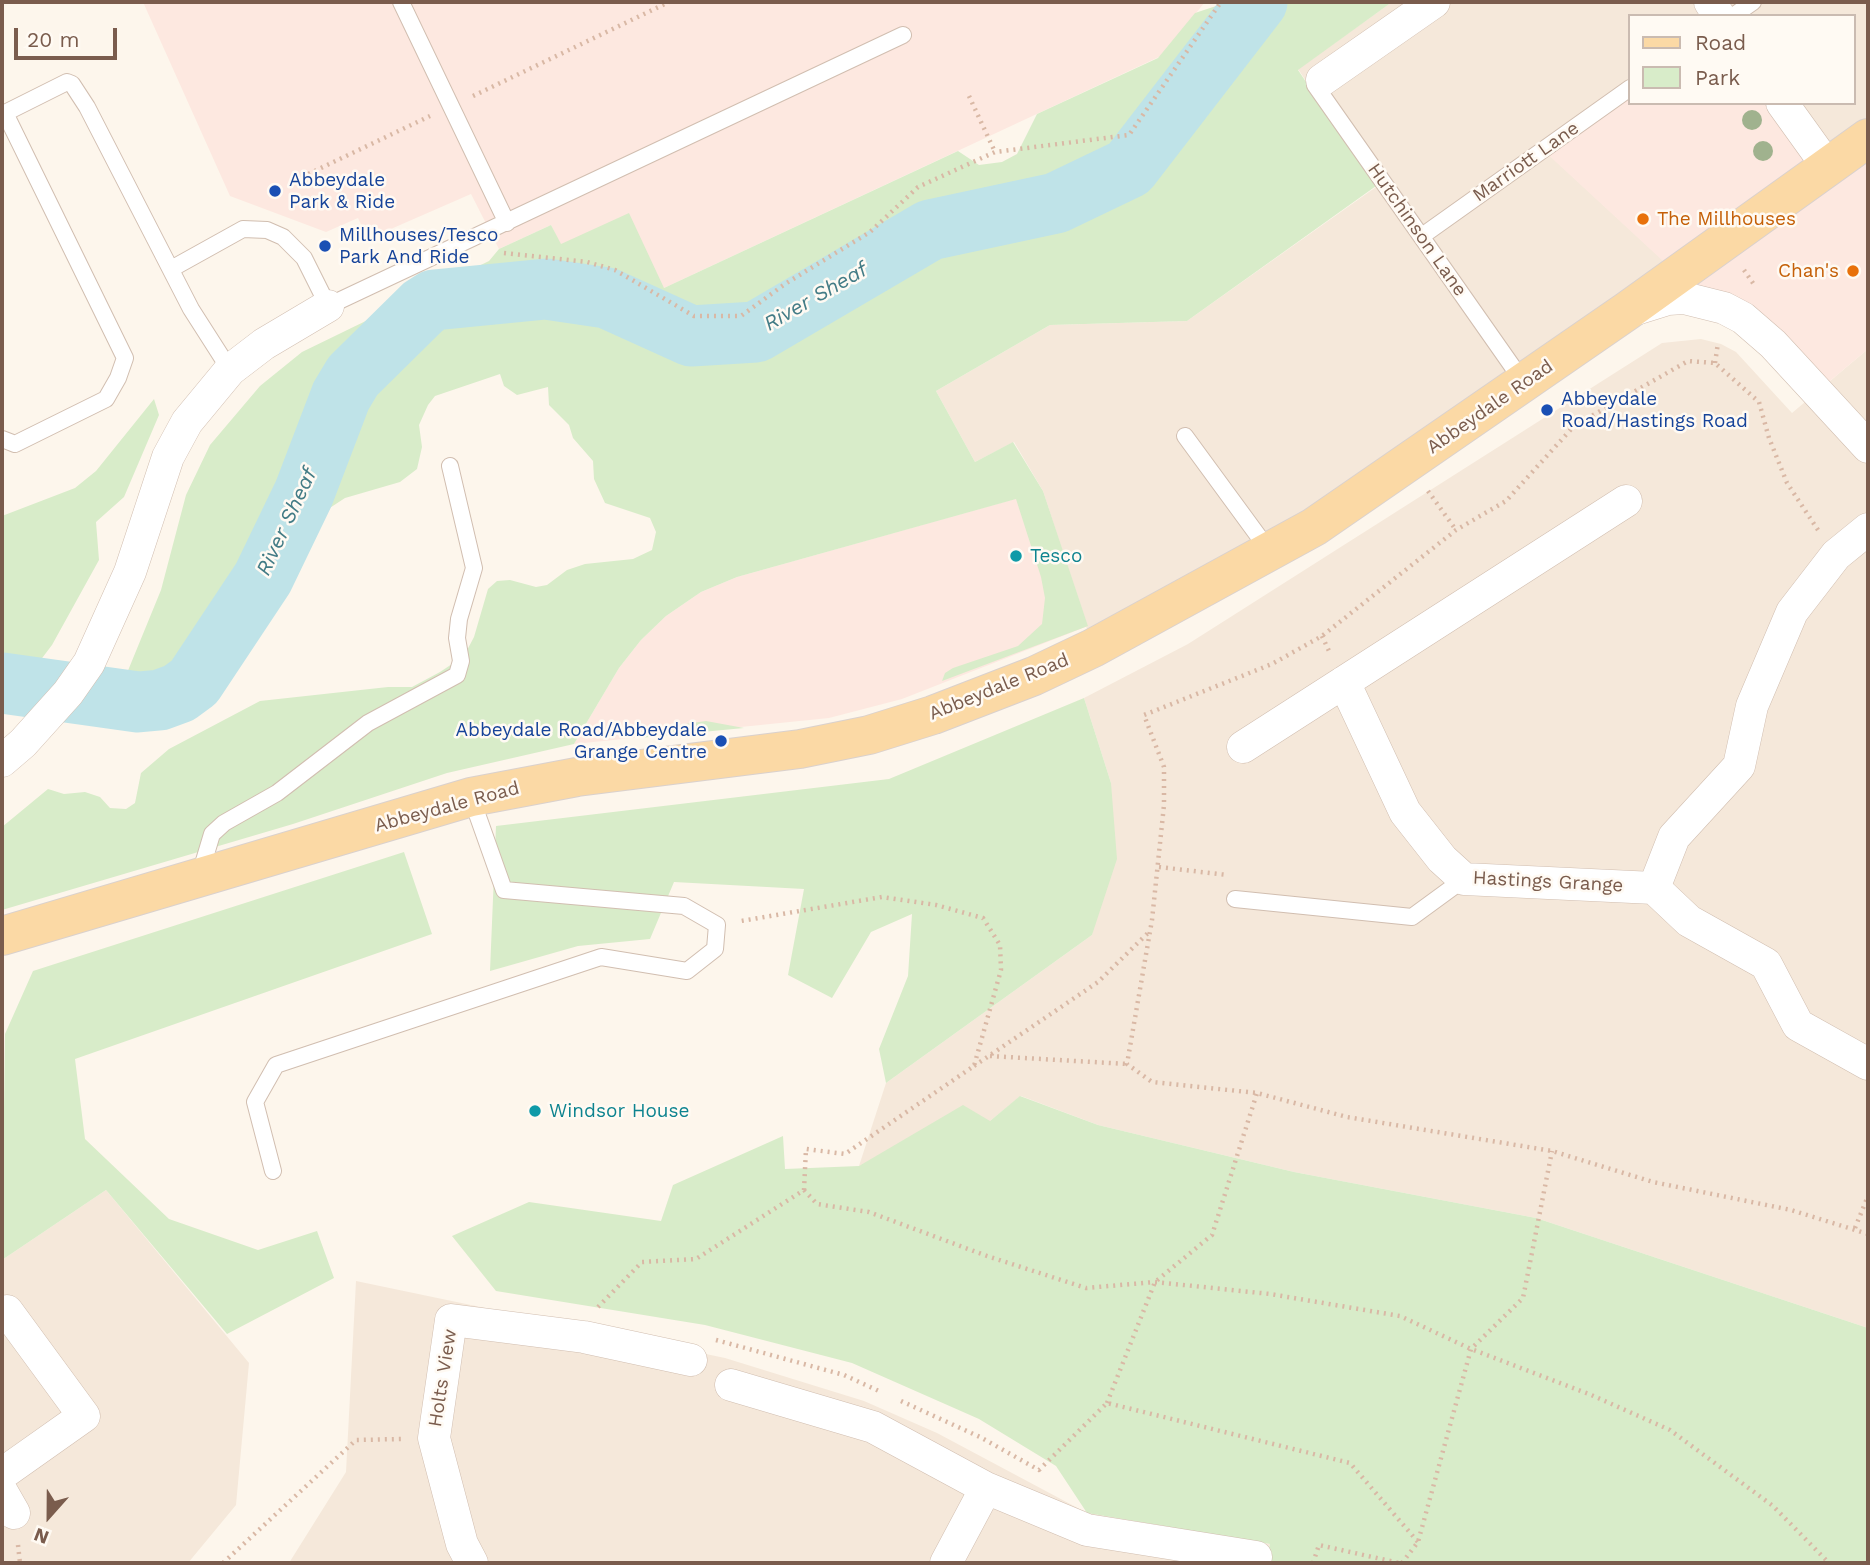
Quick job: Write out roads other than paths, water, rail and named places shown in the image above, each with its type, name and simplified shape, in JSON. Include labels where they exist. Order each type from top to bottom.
[{"type":"main road","name":"Abbeydale Road","points":[[2,936],[471,797],[553,781],[800,749],[869,735],[933,715],[1034,676],[1093,648],[1270,552],[1408,464],[1868,138]]},
{"type":"street","points":[[1322,80],[1433,2]]},
{"type":"street","points":[[1783,105],[1828,167]]},
{"type":"street","points":[[1627,311],[1668,299],[1684,298],[1724,308],[1755,327],[1868,447]]},
{"type":"street","points":[[2,761],[23,743],[68,693],[101,640],[130,572],[168,457],[201,402],[230,370],[264,344],[328,306]]},
{"type":"street","points":[[1243,747],[1626,501]]},
{"type":"street","points":[[1868,529],[1836,555],[1792,612],[1752,706],[1739,766],[1674,837],[1654,888],[1689,921],[1766,964],[1798,1025],[1868,1064]]},
{"type":"street","name":"Hastings Grange","points":[[1344,682],[1405,812],[1442,859],[1464,879],[1654,888]]},
{"type":"street","points":[[2,1474],[84,1416],[7,1311]]},
{"type":"street","name":"Holts View","points":[[472,1563],[461,1544],[434,1438],[451,1320],[591,1323],[702,1350]]},
{"type":"street","points":[[731,1385],[873,1427],[986,1488],[1087,1530],[1256,1557]]},
{"type":"street","points":[[946,1563],[986,1488]]},
{"type":"lane","points":[[401,2],[508,223]]},
{"type":"lane","points":[[1736,14],[1753,2]]},
{"type":"lane","points":[[171,269],[243,229],[267,230],[283,237],[304,258],[328,306],[903,36]]},
{"type":"lane","name":"Hutchinson Lane","points":[[1322,80],[1315,85],[1524,383]]},
{"type":"lane","points":[[2,439],[15,444],[106,399],[125,358],[4,114],[67,82],[72,84],[119,167],[191,309],[230,370]]},
{"type":"lane","name":"Marriott Lane","points":[[1422,236],[1629,90]]},
{"type":"lane","points":[[1185,436],[1270,552]]},
{"type":"lane","points":[[198,880],[212,834],[224,823],[277,793],[368,723],[457,675],[461,661],[457,638],[459,619],[473,581],[474,568],[450,466]]},
{"type":"lane","points":[[273,1171],[255,1101],[276,1065],[435,1009],[601,957],[687,971],[715,948],[717,925],[684,906],[504,890],[471,797]]},
{"type":"lane","points":[[1235,899],[1412,917],[1464,879]]},
{"type":"waterway","name":"River Sheaf","points":[[2,683],[138,702],[160,700],[179,693],[194,682],[263,578],[304,493],[341,396],[353,376],[423,307],[434,300],[546,289],[607,298],[691,336],[756,332],[930,230],[1056,203],[1129,168],[1257,2]]},
{"type":"place","name":"Abbeydale Park & Ride","points":[[275,191]]},
{"type":"place","name":"The Millhouses","points":[[1643,219]]},
{"type":"place","name":"Millhouses/Tesco Park And Ride","points":[[325,246]]},
{"type":"place","name":"Chan's","points":[[1853,271]]},
{"type":"place","name":"Abbeydale Road/Hastings Road","points":[[1547,410]]},
{"type":"place","name":"Tesco","points":[[1016,556]]},
{"type":"place","name":"Abbeydale Road/Abbeydale Grange Centre","points":[[721,741]]},
{"type":"place","name":"Windsor House","points":[[535,1111]]}]
